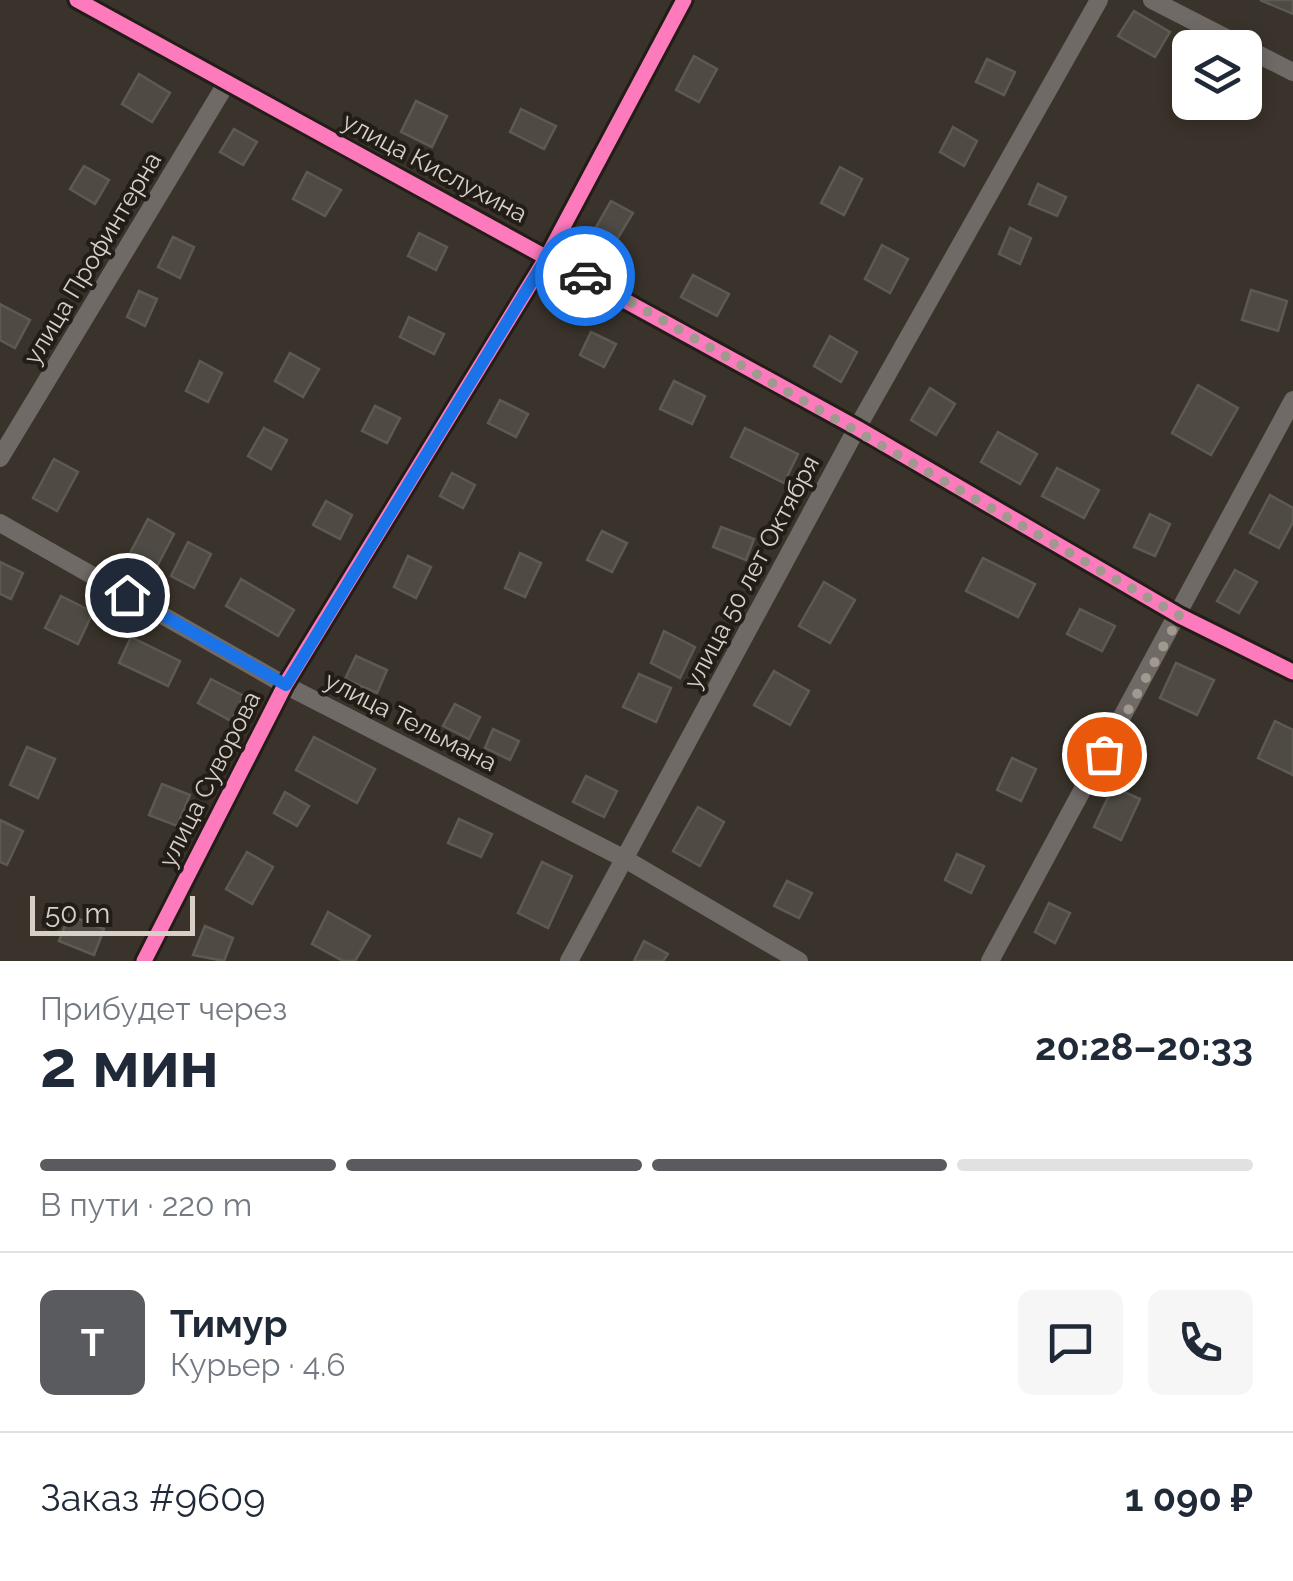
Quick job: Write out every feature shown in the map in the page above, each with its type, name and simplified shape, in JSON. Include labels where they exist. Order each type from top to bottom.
[{"type":"street","name":"улица Кислухина","points":[[77,0],[858,428],[1180,616],[1293,672]]},
{"type":"street","name":"улица Суворова","points":[[144,961],[286,685],[548,255],[684,0]]},
{"type":"street","name":"улица 50 лет Октября","points":[[569,961],[858,428],[1099,0]]},
{"type":"street","points":[[1152,0],[1293,72]]},
{"type":"street","name":"улица Профинтерна","points":[[0,458],[226,84]]},
{"type":"street","points":[[990,961],[1180,616],[1293,400]]},
{"type":"street","name":"улица Тельмана","points":[[0,523],[286,685],[625,859],[800,961]]},
{"type":"building","points":[[1260,0],[1293,0],[1293,14]]},
{"type":"building","points":[[1134,11],[1170,32],[1155,57],[1118,36]]},
{"type":"building","points":[[694,56],[717,69],[699,102],[676,90]]},
{"type":"building","points":[[987,59],[1015,72],[1004,95],[976,82]]},
{"type":"building","points":[[139,74],[170,93],[152,122],[122,104]]},
{"type":"building","points":[[416,101],[447,116],[432,147],[401,132]]},
{"type":"building","points":[[521,109],[556,126],[544,149],[510,132]]},
{"type":"building","points":[[953,127],[977,141],[964,166],[940,152]]},
{"type":"building","points":[[234,129],[257,142],[243,165],[220,152]]},
{"type":"building","points":[[84,166],[109,180],[95,204],[70,189]]},
{"type":"building","points":[[840,167],[862,179],[844,215],[821,203]]},
{"type":"building","points":[[307,172],[341,190],[325,216],[293,199]]},
{"type":"building","points":[[1038,184],[1066,197],[1057,216],[1029,204]]},
{"type":"building","points":[[611,201],[633,213],[616,241],[595,229]]},
{"type":"building","points":[[1010,228],[1031,238],[1020,264],[999,254]]},
{"type":"building","points":[[419,233],[447,247],[436,270],[408,256]]},
{"type":"building","points":[[173,237],[194,247],[180,278],[158,267]]},
{"type":"building","points":[[882,245],[908,259],[890,293],[865,279]]},
{"type":"building","points":[[693,275],[729,294],[717,316],[681,297]]},
{"type":"building","points":[[1251,290],[1287,301],[1278,331],[1242,320]]},
{"type":"building","points":[[139,291],[157,299],[145,326],[127,317]]},
{"type":"building","points":[[0,304],[30,320],[15,348],[0,340]]},
{"type":"building","points":[[409,317],[444,334],[434,354],[400,337]]},
{"type":"building","points":[[591,332],[616,344],[604,367],[580,355]]},
{"type":"building","points":[[830,336],[857,352],[841,382],[814,366]]},
{"type":"building","points":[[290,353],[319,369],[303,397],[275,381]]},
{"type":"building","points":[[200,361],[222,373],[208,402],[186,391]]},
{"type":"building","points":[[674,381],[705,396],[692,424],[660,409]]},
{"type":"building","points":[[1198,385],[1238,408],[1211,455],[1172,433]]},
{"type":"building","points":[[930,388],[955,404],[936,435],[911,420]]},
{"type":"building","points":[[500,400],[528,414],[516,437],[488,423]]},
{"type":"building","points":[[375,406],[400,418],[387,443],[362,431]]},
{"type":"building","points":[[264,428],[287,440],[271,469],[248,456]]},
{"type":"building","points":[[745,428],[798,454],[784,483],[731,457]]},
{"type":"building","points":[[998,432],[1037,454],[1020,484],[981,462]]},
{"type":"building","points":[[54,459],[78,472],[57,511],[33,498]]},
{"type":"building","points":[[1057,468],[1099,490],[1084,518],[1042,496]]},
{"type":"building","points":[[452,473],[475,485],[463,508],[440,496]]},
{"type":"building","points":[[1270,495],[1293,508],[1293,522],[1279,548],[1250,533]]},
{"type":"building","points":[[326,501],[352,515],[340,539],[313,525]]},
{"type":"building","points":[[1150,514],[1170,524],[1155,556],[1134,547]]},
{"type":"building","points":[[148,519],[174,534],[155,570],[129,555]]},
{"type":"building","points":[[721,527],[754,539],[746,560],[713,547]]},
{"type":"building","points":[[602,531],[627,543],[612,572],[587,560]]},
{"type":"building","points":[[188,542],[211,554],[194,588],[171,576]]},
{"type":"building","points":[[520,553],[541,563],[525,597],[505,588]]},
{"type":"building","points":[[408,556],[431,567],[416,598],[394,587]]},
{"type":"building","points":[[983,558],[1035,584],[1018,617],[966,591]]},
{"type":"building","points":[[0,562],[23,573],[11,599],[0,594]]},
{"type":"building","points":[[1235,570],[1257,582],[1239,613],[1217,601]]},
{"type":"building","points":[[241,579],[294,610],[278,636],[226,606]]},
{"type":"building","points":[[824,582],[855,600],[830,643],[799,626]]},
{"type":"building","points":[[61,596],[93,612],[78,644],[45,628]]},
{"type":"building","points":[[1080,609],[1115,626],[1102,651],[1067,634]]},
{"type":"building","points":[[664,631],[695,647],[680,678],[651,663]]},
{"type":"building","points":[[131,637],[180,661],[168,686],[119,663]]},
{"type":"building","points":[[356,656],[387,670],[377,693],[345,679]]},
{"type":"building","points":[[1176,663],[1214,680],[1197,715],[1160,698]]},
{"type":"building","points":[[774,671],[809,691],[790,725],[754,705]]},
{"type":"building","points":[[639,674],[671,688],[656,722],[623,707]]},
{"type":"building","points":[[211,679],[244,696],[231,721],[198,703]]},
{"type":"building","points":[[455,704],[480,717],[469,739],[443,726]]},
{"type":"building","points":[[1275,721],[1293,730],[1293,775],[1258,758]]},
{"type":"building","points":[[493,729],[519,741],[510,760],[485,748]]},
{"type":"building","points":[[314,737],[375,769],[357,803],[296,770]]},
{"type":"building","points":[[27,747],[55,759],[38,798],[10,785]]},
{"type":"building","points":[[1012,758],[1036,769],[1021,801],[997,790]]},
{"type":"building","points":[[586,776],[617,791],[604,817],[573,802]]},
{"type":"building","points":[[162,784],[190,795],[177,826],[149,815]]},
{"type":"building","points":[[1113,787],[1140,799],[1121,840],[1094,827]]},
{"type":"building","points":[[285,792],[309,806],[297,826],[274,813]]},
{"type":"building","points":[[698,807],[724,822],[700,866],[673,851]]},
{"type":"building","points":[[459,819],[492,834],[481,857],[448,843]]},
{"type":"building","points":[[0,820],[23,831],[7,865],[0,862]]},
{"type":"building","points":[[247,852],[273,867],[252,904],[226,889]]},
{"type":"building","points":[[957,854],[984,866],[971,893],[945,880]]},
{"type":"building","points":[[542,862],[572,876],[548,928],[518,913]]},
{"type":"building","points":[[787,881],[812,893],[799,918],[774,906]]},
{"type":"building","points":[[1049,903],[1070,913],[1055,943],[1035,932]]},
{"type":"building","points":[[328,912],[370,936],[355,961],[343,961],[312,944]]},
{"type":"building","points":[[69,915],[104,929],[94,955],[59,941]]},
{"type":"building","points":[[205,926],[233,938],[224,961],[193,955]]},
{"type":"building","points":[[644,941],[668,954],[663,961],[634,961]]},
{"type":"cycle path","points":[[77,0],[857,428],[1180,616],[1293,672]]},
{"type":"cycle path","points":[[144,961],[285,685],[548,255],[684,0]]},
{"type":"way so far","points":[[585,276],[858,428],[1180,616],[1104,754]]},
{"type":"route","points":[[127,595],[286,685],[548,255],[585,276]]}]
